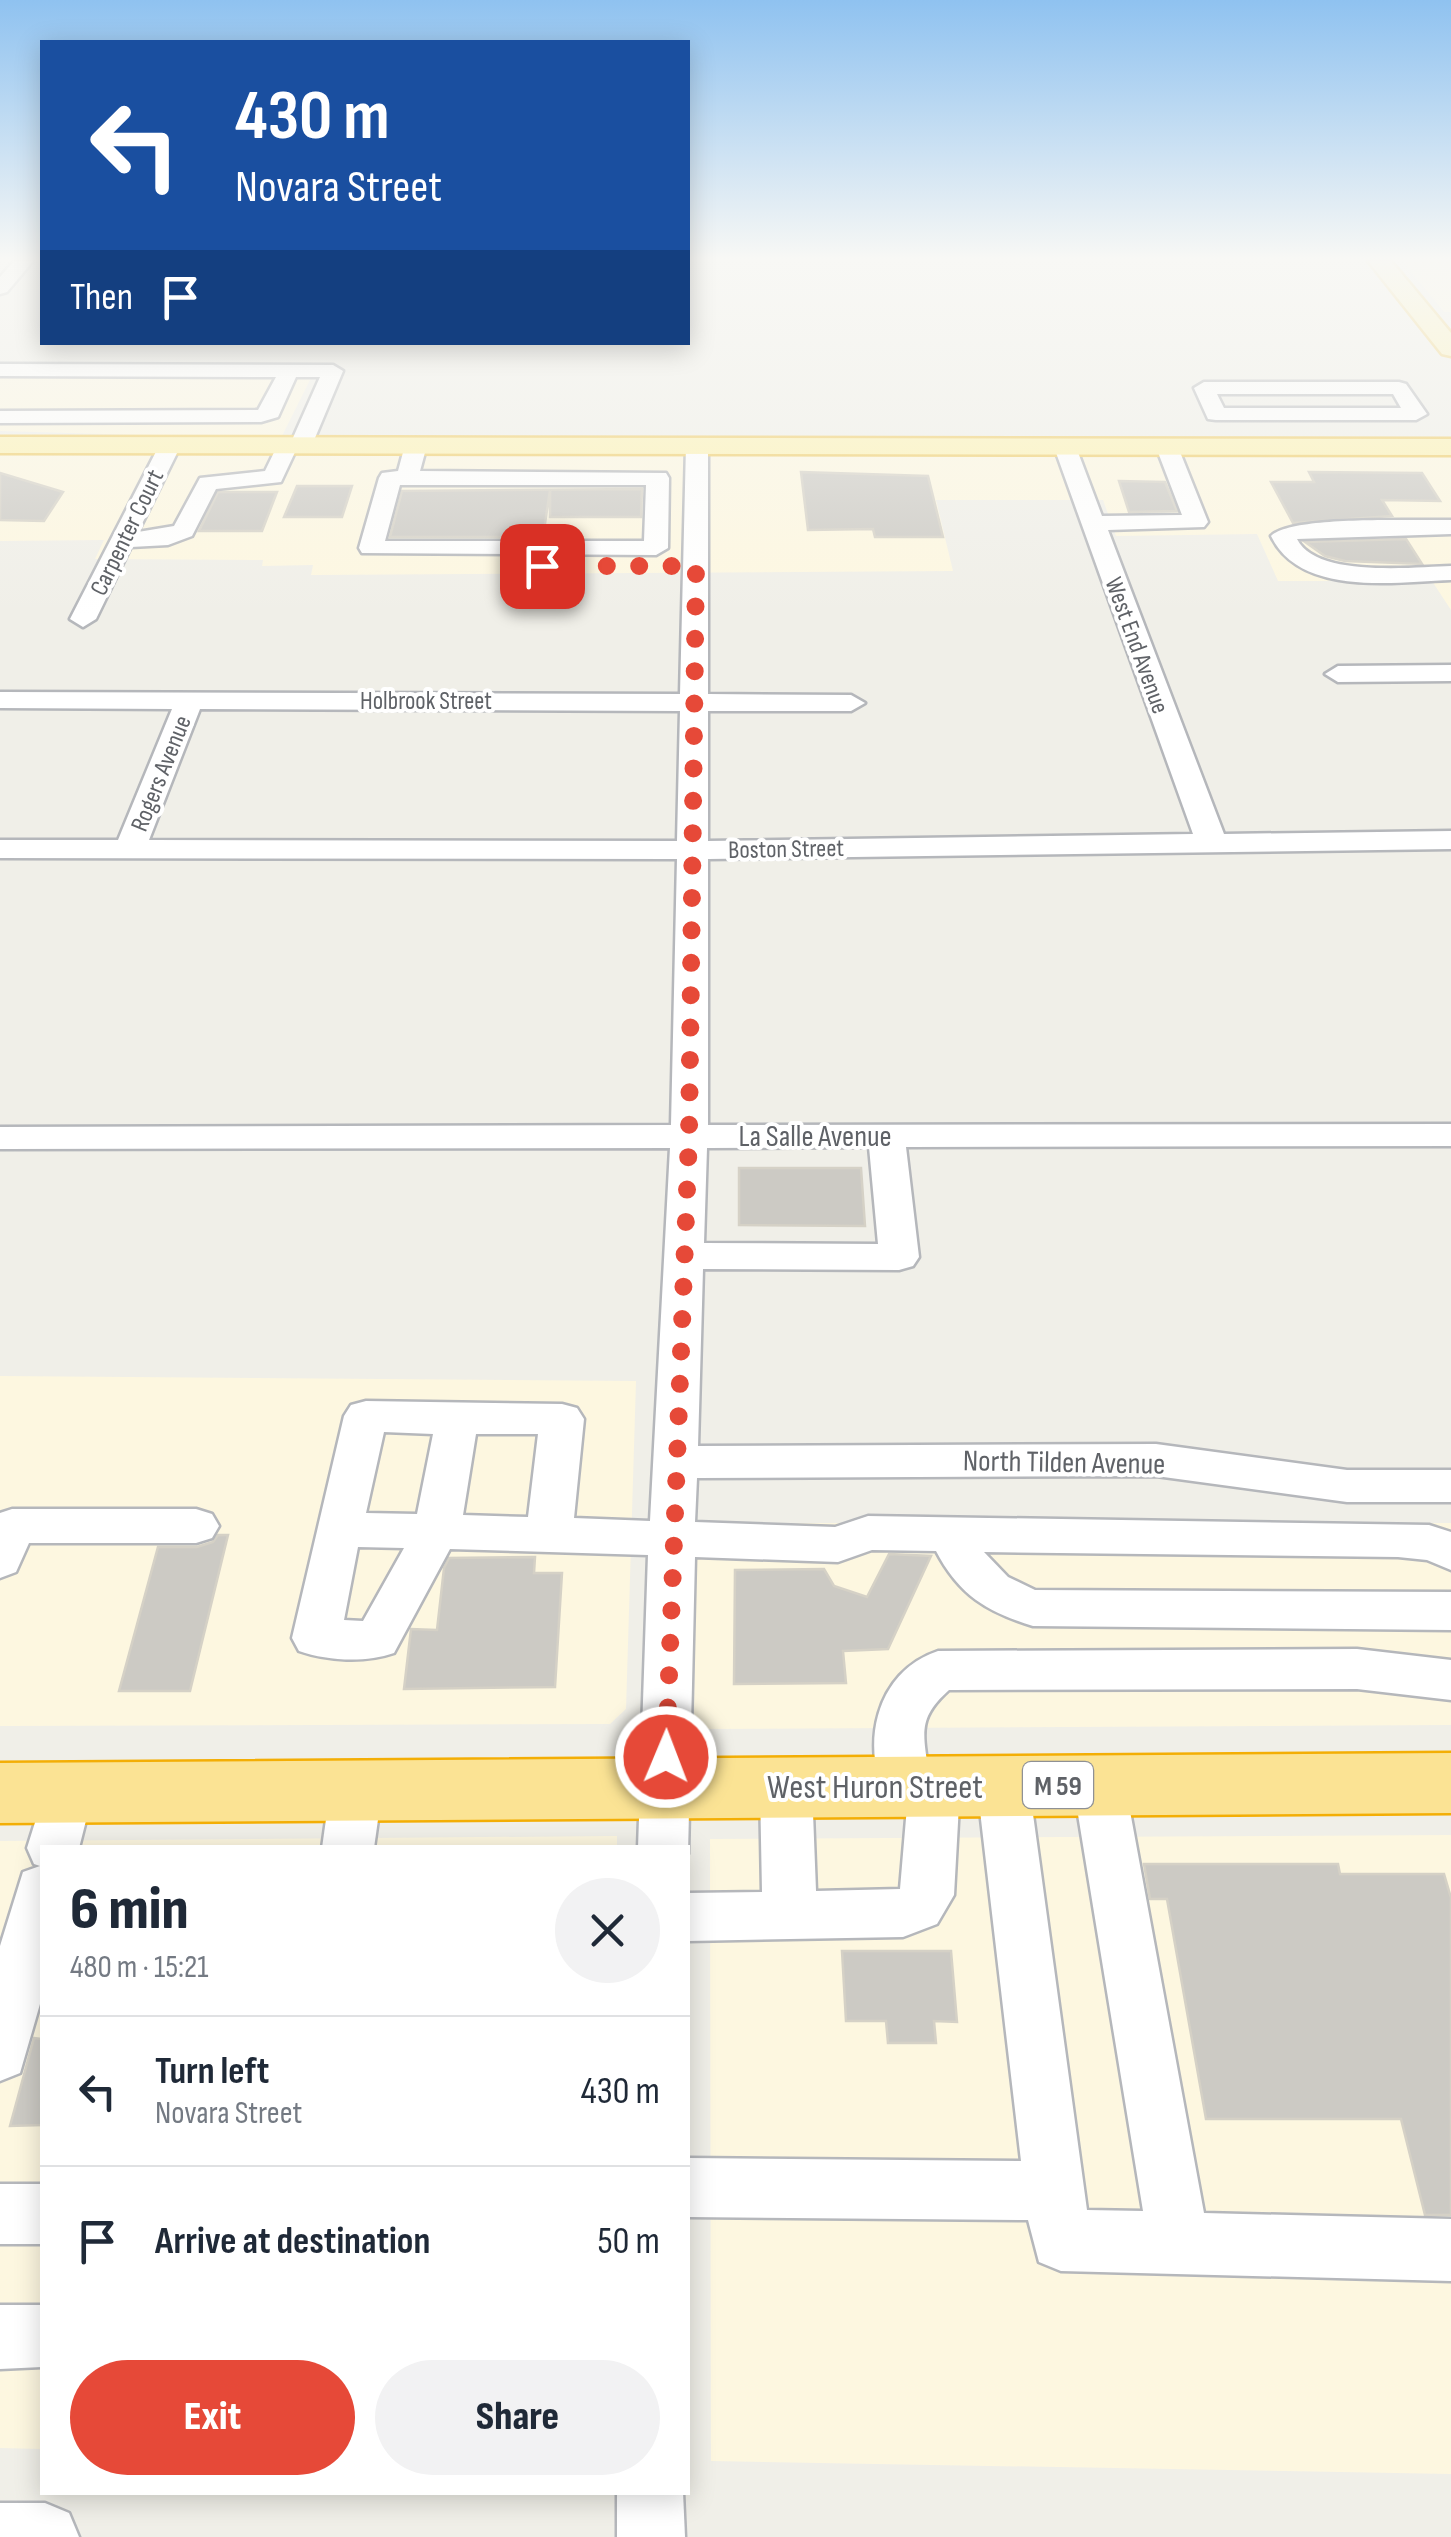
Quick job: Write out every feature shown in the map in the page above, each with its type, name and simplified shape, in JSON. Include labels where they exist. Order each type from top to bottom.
[{"type":"highway","name":"West Huron Street","points":[[40,1811],[352,1819],[665,1818],[786,1787],[1451,1782]]},
{"type":"main road","points":[[0,445],[169,432],[295,445],[1166,447],[1320,430],[1357,447],[1451,447]]},
{"type":"street","name":"Carpenter Court","points":[[83,620],[190,379]]},
{"type":"street","points":[[217,418],[237,379]]},
{"type":"street","points":[[0,417],[169,432],[217,418],[270,412],[285,379]]},
{"type":"street","points":[[120,540],[168,538],[184,531],[208,483],[273,477],[295,445],[328,379]]},
{"type":"street","points":[[1204,388],[1398,388],[1416,414],[1320,430],[1216,414],[1204,388]]},
{"type":"street","points":[[407,478],[416,445]]},
{"type":"street","points":[[522,478],[528,446]]},
{"type":"street","points":[[583,478],[587,446]]},
{"type":"street","points":[[665,1818],[689,1136],[697,446]]},
{"type":"street","name":"West End Avenue","points":[[1065,446],[1212,843]]},
{"type":"street","points":[[1093,523],[1196,522],[1166,447]]},
{"type":"street","points":[[574,557],[656,548],[658,478],[390,478],[363,560],[574,557],[696,566]]},
{"type":"street","points":[[658,521],[697,521]]},
{"type":"street","points":[[1448,531],[1300,530],[1283,536],[1292,556],[1320,568],[1364,573],[1451,573]]},
{"type":"street","points":[[1338,674],[1451,673]]},
{"type":"street","name":"Rogers Avenue","points":[[130,849],[190,698]]},
{"type":"street","name":"Holbrook Street","points":[[0,700],[851,703]]},
{"type":"street","name":"Boston Street","points":[[0,848],[695,850],[1451,840]]},
{"type":"street","points":[[684,1256],[899,1257],[886,1135]]},
{"type":"street","name":"La Salle Avenue","points":[[0,1138],[1451,1135]]},
{"type":"street","points":[[457,1419],[437,1531],[377,1640],[316,1638],[366,1416],[562,1420],[549,1534]]},
{"type":"street","name":"North Tilden Avenue","points":[[675,1462],[1156,1460],[1347,1486],[1451,1486]]},
{"type":"street","points":[[0,1560],[12,1526],[196,1526]]},
{"type":"street","points":[[339,1529],[838,1546],[868,1533],[1178,1542],[1395,1541],[1442,1544],[1451,1552]]},
{"type":"street","points":[[950,1535],[970,1573],[996,1596],[1033,1608],[1451,1610]]},
{"type":"street","points":[[690,1917],[903,1913],[918,1907],[927,1894],[920,1786],[896,1726],[910,1694],[938,1671],[1357,1670],[1451,1680]]},
{"type":"street","points":[[1099,1784],[1179,2242]]},
{"type":"street","points":[[1003,1786],[1061,2240],[1451,2250]]},
{"type":"street","points":[[786,1787],[790,1916]]},
{"type":"street","points":[[0,2054],[40,1897]]},
{"type":"street","points":[[690,2188],[1055,2191]]},
{"type":"street","points":[[0,2214],[40,2214]]},
{"type":"street","points":[[0,2337],[40,2336]]},
{"type":"street","points":[[650,2495],[651,2537]]},
{"type":"street","points":[[0,2537],[45,2537]]},
{"type":"shaded area","points":[[0,379],[310,379],[282,436],[0,431]]},
{"type":"shaded area","points":[[0,454],[1451,456],[1451,610],[1432,581],[1278,581],[1257,534],[1116,536],[1103,500],[936,500],[953,571],[311,575],[313,565],[262,566],[263,560],[95,559],[104,540],[0,541]]},
{"type":"shaded area","points":[[0,1376],[636,1381],[626,1709],[610,1724],[0,1726]]},
{"type":"shaded area","points":[[1451,1523],[1451,1725],[694,1729],[696,1525]]},
{"type":"shaded area","points":[[1451,1835],[1451,2474],[711,2461],[710,1839]]},
{"type":"shaded area","points":[[617,1836],[617,1845],[40,1845],[40,2449],[0,2448],[0,1841]]},
{"type":"building","points":[[801,472],[928,476],[943,537],[875,537],[873,529],[808,530]]},
{"type":"building","points":[[1309,472],[1422,473],[1440,501],[1382,500],[1392,516],[1293,523],[1271,482],[1314,482]]},
{"type":"building","points":[[0,473],[63,492],[44,521],[0,520]]},
{"type":"building","points":[[1119,481],[1165,482],[1177,511],[1129,512]]},
{"type":"building","points":[[297,486],[352,486],[342,517],[284,517]]},
{"type":"building","points":[[642,489],[641,517],[550,517],[550,490],[543,537],[390,537],[402,491]]},
{"type":"building","points":[[218,492],[277,492],[262,531],[199,531]]},
{"type":"building","points":[[1406,539],[1422,564],[1345,561],[1325,556],[1305,542]]},
{"type":"building","points":[[739,1168],[861,1168],[865,1226],[739,1225]]},
{"type":"building","points":[[218,1535],[228,1535],[190,1691],[119,1691],[158,1547],[197,1547],[213,1542]]},
{"type":"building","points":[[889,1554],[931,1556],[888,1649],[843,1651],[846,1683],[734,1684],[735,1570],[824,1569],[834,1586],[867,1597]]},
{"type":"building","points":[[535,1557],[534,1573],[562,1573],[555,1687],[404,1689],[411,1629],[437,1630],[444,1568],[449,1558]]},
{"type":"building","points":[[1144,1864],[1338,1864],[1340,1874],[1444,1874],[1451,1898],[1451,2215],[1425,2215],[1401,2119],[1206,2119],[1167,1899],[1150,1899]]},
{"type":"building","points":[[842,1951],[951,1951],[957,2022],[934,2021],[936,2043],[888,2043],[886,2021],[846,2021]]},
{"type":"building","points":[[34,2038],[40,2039],[40,2125],[10,2126]]},
{"type":"route","points":[[542,566],[696,566],[696,837],[689,1136],[666,1757]]}]
